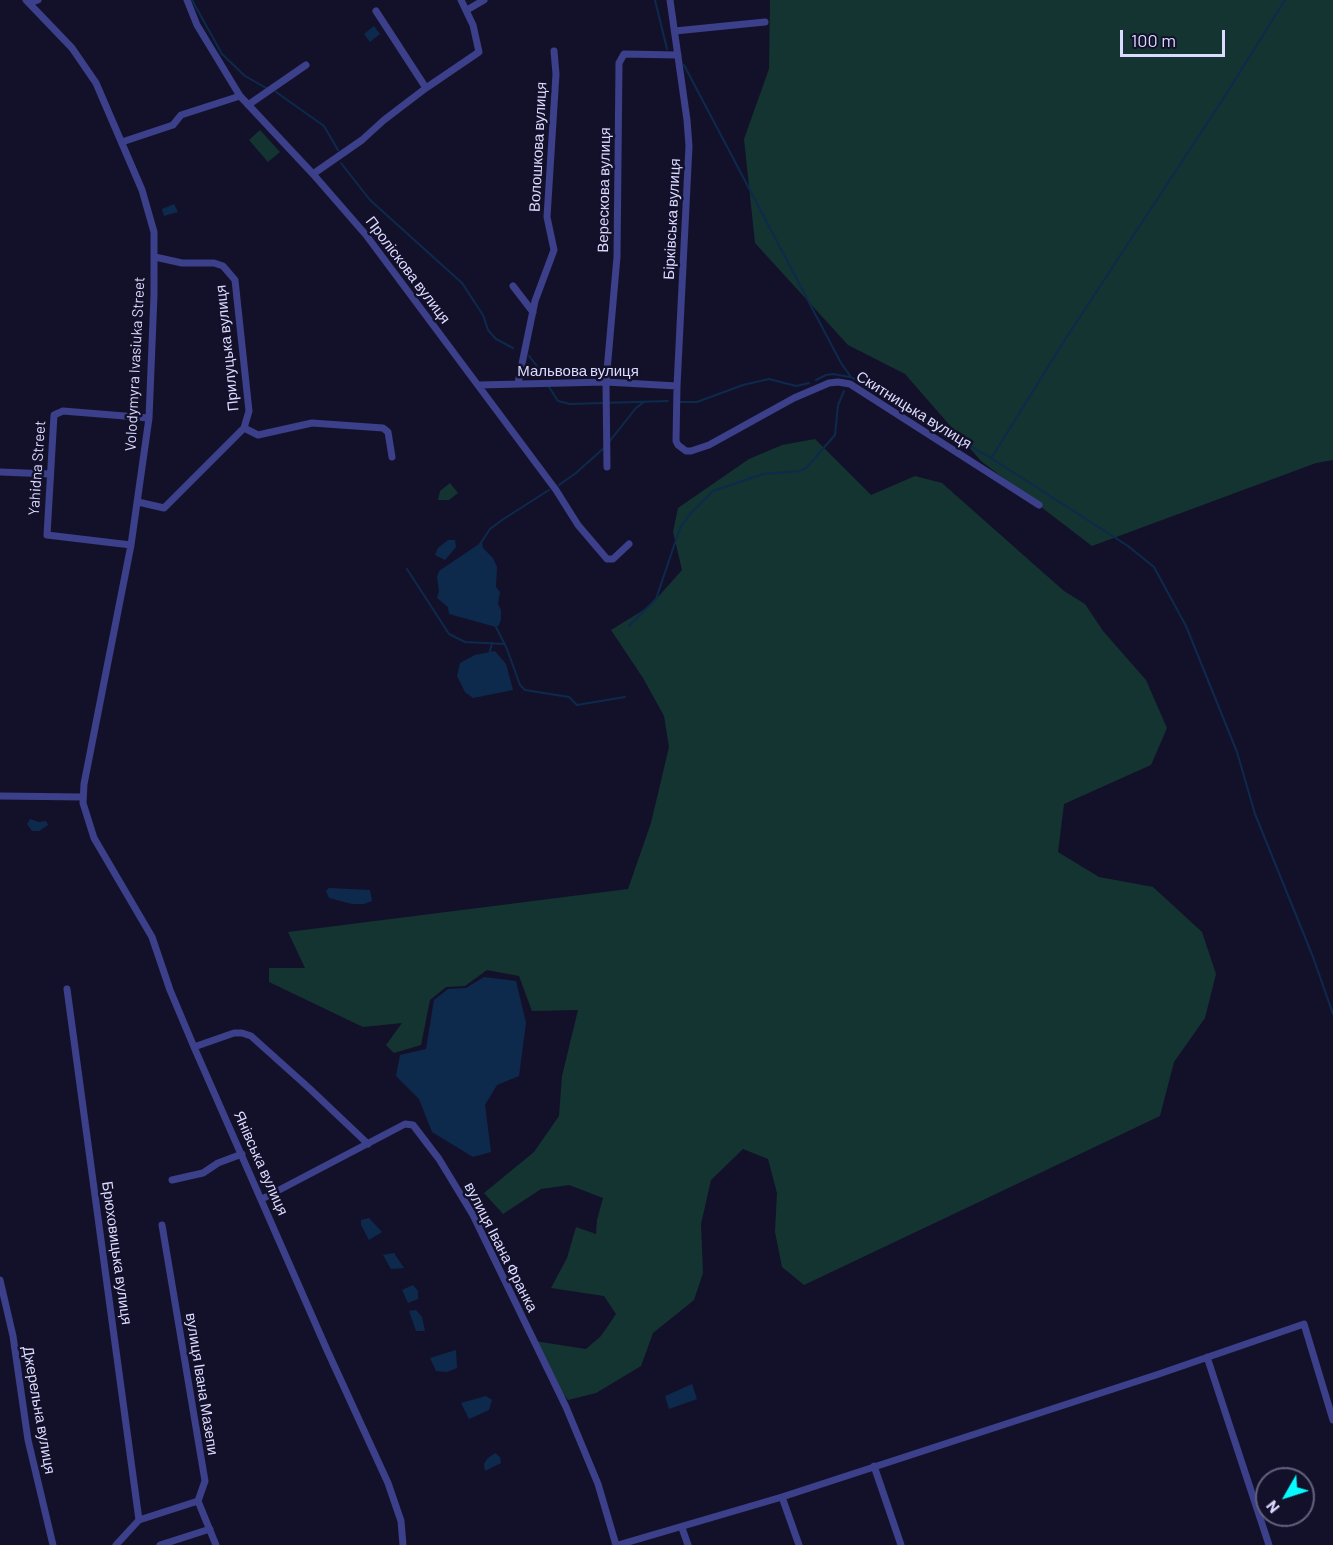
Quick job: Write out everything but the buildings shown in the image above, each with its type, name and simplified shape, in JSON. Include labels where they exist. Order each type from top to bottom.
[{"type":"street","points":[[27,1],[38,0]]},
{"type":"street","name":"Проліскова вулиця","points":[[188,0],[198,25],[240,96],[313,174],[366,236],[479,385],[556,490],[578,525],[607,559],[612,559],[629,544]]},
{"type":"street","points":[[313,174],[362,140],[426,88],[479,52],[475,33],[461,0]]},
{"type":"street","points":[[467,10],[484,0]]},
{"type":"street","name":"Бірківська вулиця","points":[[670,0],[689,146],[676,441]]},
{"type":"street","name":"Volodymyra Ivasiuka Street","points":[[27,1],[72,48],[86,65],[96,83],[142,190],[153,232],[149,418],[138,502],[82,797]]},
{"type":"street","points":[[376,11],[426,88]]},
{"type":"street","points":[[675,31],[765,22]]},
{"type":"street","name":"Волошкова вулиця","points":[[518,383],[533,312],[554,250],[547,217],[556,74],[554,51]]},
{"type":"street","name":"Верескова вулиця","points":[[606,382],[617,257],[619,63],[624,54],[678,55]]},
{"type":"street","points":[[248,105],[306,65]]},
{"type":"street","points":[[122,142],[172,125],[181,115],[240,96]]},
{"type":"street","name":"Прилуцька вулиця","points":[[154,257],[182,262],[214,262],[223,266],[235,280],[249,411],[244,428]]},
{"type":"street","points":[[513,285],[533,312]]},
{"type":"street","points":[[606,382],[607,467]]},
{"type":"street","name":"Мальвова вулиця","points":[[479,385],[606,382],[677,386]]},
{"type":"street","name":"Скитницька вулиця","points":[[676,441],[681,448],[691,451],[709,445],[794,398],[829,383],[850,384],[1039,505]]},
{"type":"street","name":"Yahidna Street","points":[[130,545],[46,535],[54,415],[63,411],[149,418]]},
{"type":"street","points":[[138,502],[164,508],[244,428],[258,435],[312,423],[383,428],[388,432],[392,457]]},
{"type":"street","points":[[0,472],[50,474]]},
{"type":"street","points":[[0,796],[82,797]]},
{"type":"street","name":"Янівська вулиця","points":[[82,797],[94,838],[152,937],[170,990],[194,1047],[388,1483],[400,1521],[403,1545]]},
{"type":"street","name":"Брюховицька вулиця","points":[[67,990],[139,1520]]},
{"type":"street","points":[[194,1047],[234,1033],[251,1036],[368,1144]]},
{"type":"street","name":"вулиця Івана Франка","points":[[262,1199],[405,1124],[413,1125],[439,1159],[473,1215],[566,1407],[598,1484],[617,1545]]},
{"type":"street","points":[[172,1180],[203,1173],[218,1163],[242,1154]]},
{"type":"street","name":"вулиця Івана Мазепи","points":[[162,1225],[205,1481],[198,1501]]},
{"type":"street","name":"Джерельна вулиця","points":[[0,1280],[13,1336],[28,1440],[52,1545]]},
{"type":"street","points":[[617,1545],[682,1528],[782,1497],[1304,1324],[1333,1420]]},
{"type":"street","points":[[1207,1358],[1269,1545]]},
{"type":"street","points":[[874,1466],[901,1545]]},
{"type":"street","points":[[782,1497],[799,1545]]},
{"type":"street","points":[[116,1545],[139,1520],[198,1501],[216,1545]]},
{"type":"street","points":[[682,1528],[688,1545]]},
{"type":"street","points":[[159,1545],[210,1529]]},
{"type":"green space","points":[[770,0],[1333,0],[1333,460],[1316,463],[1092,546],[981,461],[905,374],[848,345],[755,243],[744,139],[769,69]]},
{"type":"green space","points":[[260,130],[280,152],[268,162],[249,140]]},
{"type":"green space","points":[[815,439],[871,495],[915,476],[942,483],[1064,591],[1085,604],[1103,631],[1146,680],[1167,728],[1151,765],[1064,804],[1058,852],[1099,877],[1153,887],[1202,932],[1216,974],[1205,1018],[1174,1062],[1160,1116],[804,1285],[782,1267],[775,1232],[777,1193],[768,1159],[743,1149],[711,1180],[701,1224],[703,1273],[694,1300],[653,1333],[641,1366],[596,1393],[568,1400],[549,1377],[534,1341],[586,1349],[601,1336],[616,1314],[604,1296],[551,1288],[567,1258],[576,1227],[596,1234],[603,1198],[569,1185],[541,1189],[503,1214],[484,1193],[534,1152],[559,1116],[562,1076],[578,1010],[532,1011],[519,976],[487,970],[465,986],[446,987],[430,1000],[421,1045],[394,1053],[386,1045],[402,1023],[363,1027],[269,982],[269,968],[305,968],[288,932],[628,889],[651,823],[669,747],[664,716],[643,678],[611,630],[650,606],[682,570],[673,532],[678,508],[749,459],[782,445]]},
{"type":"green space","points":[[450,483],[458,493],[449,500],[438,500],[440,491]]},
{"type":"water","points":[[374,26],[380,34],[370,42],[364,34]]},
{"type":"water","points":[[174,204],[178,212],[164,216],[162,209]]},
{"type":"water","points":[[448,540],[455,540],[456,547],[445,560],[435,555],[438,548]]},
{"type":"water","points":[[482,542],[483,548],[493,558],[497,567],[496,587],[500,592],[498,604],[501,619],[496,627],[449,614],[448,607],[437,598],[439,571]]},
{"type":"water","points":[[495,651],[506,664],[513,690],[473,698],[465,692],[457,676],[460,663],[475,655]]},
{"type":"water","points":[[30,819],[39,822],[46,821],[48,825],[39,831],[32,831],[27,824]]},
{"type":"water","points":[[329,888],[370,890],[372,901],[352,904],[329,898],[326,891]]},
{"type":"water","points":[[484,977],[516,981],[526,1023],[519,1076],[497,1085],[485,1105],[491,1152],[473,1157],[432,1132],[419,1099],[396,1076],[400,1055],[426,1049],[434,1000],[448,989],[466,988]]},
{"type":"water","points":[[369,1218],[382,1232],[369,1240],[361,1225],[361,1220]]},
{"type":"water","points":[[394,1253],[404,1268],[391,1269],[383,1255]]},
{"type":"water","points":[[413,1285],[418,1291],[418,1299],[408,1303],[402,1290]]},
{"type":"water","points":[[416,1310],[422,1317],[425,1331],[416,1331],[409,1311]]},
{"type":"water","points":[[456,1350],[457,1368],[447,1372],[436,1371],[430,1358]]},
{"type":"water","points":[[692,1384],[697,1399],[669,1409],[665,1396]]},
{"type":"water","points":[[486,1396],[492,1400],[489,1410],[469,1419],[461,1403]]},
{"type":"water","points":[[495,1453],[500,1457],[501,1463],[485,1471],[484,1464]]},
{"type":"waterway","points":[[192,0],[222,54],[245,76],[268,89]]},
{"type":"waterway","points":[[655,0],[667,49]]},
{"type":"waterway","points":[[992,457],[1066,338],[1223,99],[1285,0]]},
{"type":"waterway","points":[[684,65],[841,363],[851,377],[991,458],[1128,546],[1154,567],[1186,626],[1237,752],[1255,814],[1313,957],[1333,1014]]},
{"type":"waterway","points":[[276,92],[324,126],[338,150]]},
{"type":"waterway","points":[[341,163],[370,200],[462,283],[483,315],[488,330],[496,339],[513,348]]},
{"type":"waterway","points":[[529,356],[540,370]]},
{"type":"waterway","points":[[816,380],[833,374],[850,377]]},
{"type":"waterway","points":[[680,402],[697,402],[743,385],[769,379],[796,386],[809,383]]},
{"type":"waterway","points":[[549,387],[558,401],[570,404],[668,401]]},
{"type":"waterway","points":[[629,626],[656,599],[680,528],[690,514],[713,491],[763,474],[799,471],[806,468],[835,435],[838,405],[844,391]]},
{"type":"waterway","points":[[609,442],[636,408],[644,402]]},
{"type":"waterway","points":[[559,485],[605,447]]},
{"type":"waterway","points":[[480,544],[490,529],[549,490]]},
{"type":"waterway","points":[[407,569],[449,634],[465,642],[505,644]]},
{"type":"waterway","points":[[495,625],[507,649],[520,685],[525,690],[569,697],[577,705],[625,697]]},
{"type":"waterway","points":[[489,655],[492,643]]}]
